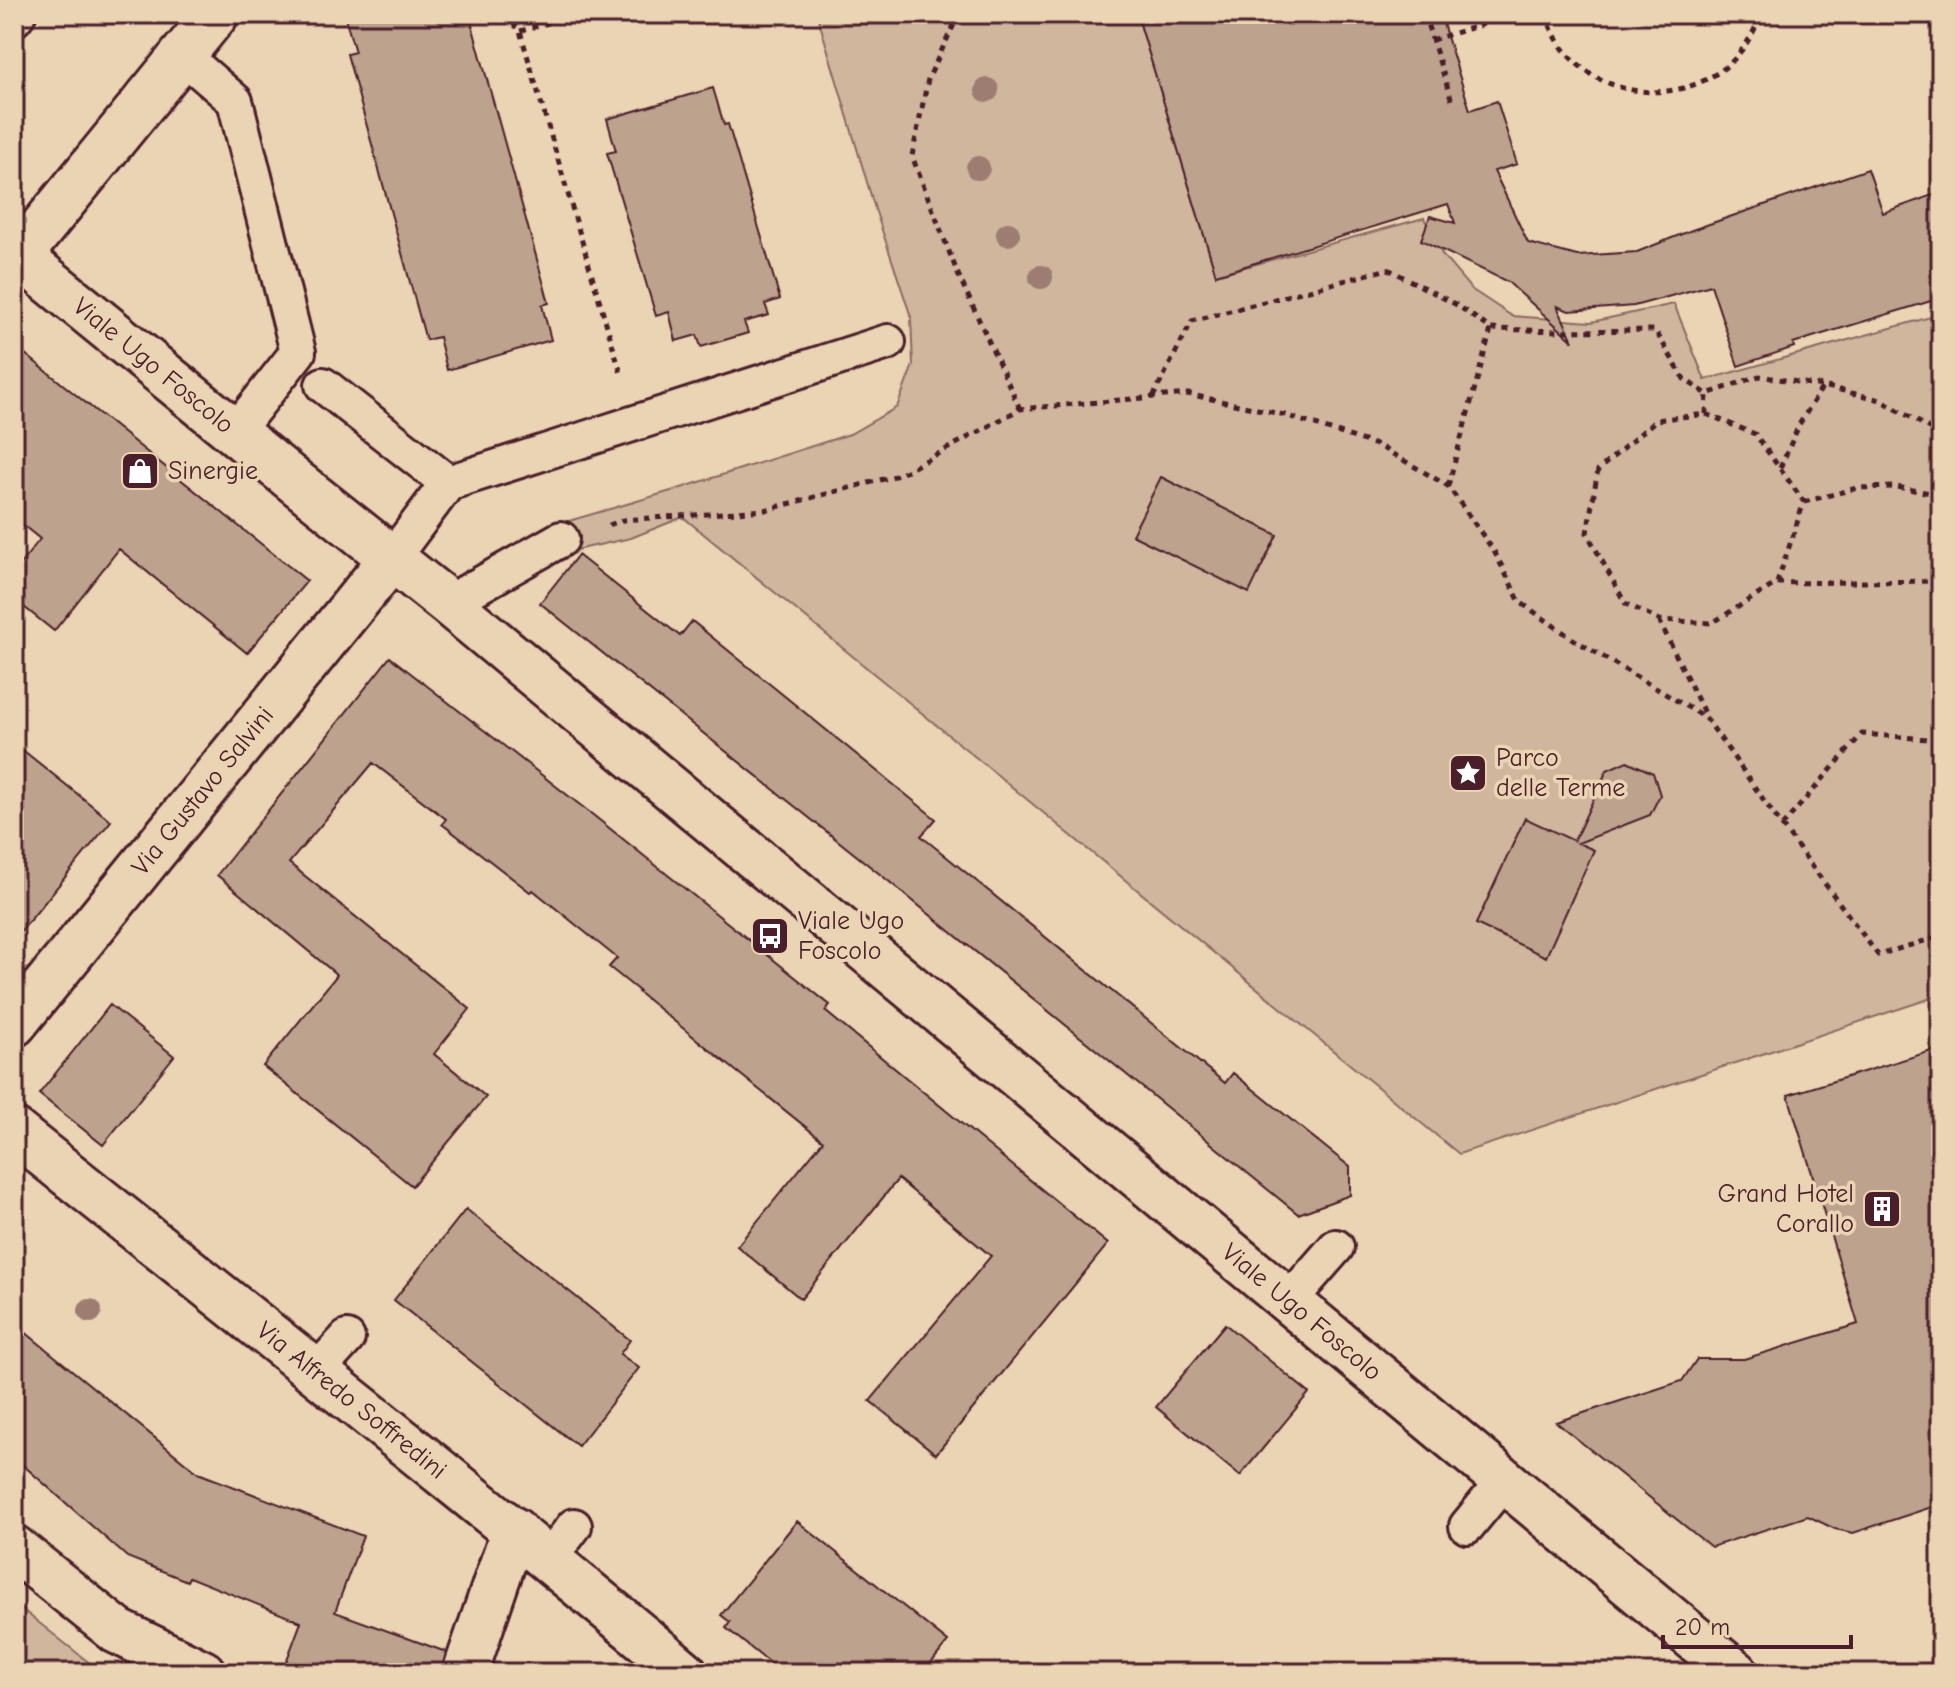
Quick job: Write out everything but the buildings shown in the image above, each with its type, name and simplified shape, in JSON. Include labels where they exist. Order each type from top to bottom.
[{"type":"street","points":[[16,254],[216,14]]},
{"type":"street","name":"Viale Ugo Foscolo","points":[[16,254],[448,603],[1736,1673]]},
{"type":"street","name":"Via Gustavo Salvini","points":[[14,1024],[392,558]]},
{"type":"street","name":"Via Alfredo Soffredini","points":[[14,1131],[514,1530],[562,1543],[685,1673]]},
{"type":"street","points":[[465,1673],[514,1530]]},
{"type":"street","points":[[14,1548],[117,1631],[203,1673]]},
{"type":"lane","points":[[183,56],[235,101],[298,352],[235,432]]},
{"type":"lane","points":[[392,558],[448,483],[888,342]]},
{"type":"lane","points":[[323,385],[448,483]]},
{"type":"lane","points":[[448,603],[561,539]]},
{"type":"lane","points":[[1288,1302],[1336,1247]]},
{"type":"lane","points":[[315,1373],[347,1338]]},
{"type":"lane","points":[[1467,1526],[1504,1481]]},
{"type":"path","points":[[505,14],[520,31],[637,422]]},
{"type":"path","points":[[520,31],[580,14]]},
{"type":"path","points":[[959,14],[928,79],[912,156],[957,272],[1020,409]]},
{"type":"path","points":[[1424,14],[1452,101]]},
{"type":"path","points":[[1432,40],[1516,14]]},
{"type":"path","points":[[1545,14],[1553,36],[1574,61],[1600,80],[1631,91],[1664,93],[1695,85],[1724,69],[1746,45],[1762,14]]},
{"type":"path","points":[[1153,397],[1192,321],[1388,269],[1457,305],[1491,329],[1655,330],[1684,379],[1707,394]]},
{"type":"path","points":[[1448,486],[1491,329]]},
{"type":"path","points":[[1707,394],[1759,376],[1823,386],[1881,400],[1936,432],[1941,452]]},
{"type":"path","points":[[1780,469],[1800,423],[1823,386]]},
{"type":"path","points":[[561,539],[623,520],[765,510],[899,475],[1020,409],[1188,394],[1285,415],[1379,446],[1448,486],[1494,551],[1520,602],[1573,639],[1706,718]]},
{"type":"path","points":[[1706,414],[1707,394]]},
{"type":"path","points":[[1804,502],[1755,434],[1706,414],[1656,420],[1598,470],[1587,533],[1625,603],[1659,620],[1712,623],[1777,583],[1941,581]]},
{"type":"path","points":[[1804,502],[1857,488],[1897,487],[1941,495]]},
{"type":"path","points":[[1777,583],[1804,502]]},
{"type":"path","points":[[1659,620],[1706,718],[1878,955],[1941,936]]},
{"type":"path","points":[[1782,826],[1862,734],[1941,740]]},
{"type":"shaded area","name":"Parco delle Terme","points":[[817,14],[1137,14],[1216,275],[1424,218],[1443,256],[1471,289],[1512,316],[1591,322],[1674,304],[1705,380],[1941,314],[1941,995],[1459,1154],[683,517],[631,538],[571,551],[562,523],[850,434],[897,407],[913,365],[911,317]]},
{"type":"shaded area","points":[[14,1603],[96,1668],[106,1673],[14,1673]]},
{"type":"place","name":"Sinergie","points":[[140,471]]},
{"type":"place","name":"Parco delle Terme","points":[[1468,773]]},
{"type":"place","name":"Viale Ugo Foscolo","points":[[770,936]]},
{"type":"place","name":"Grand Hotel Corallo","points":[[1882,1209]]}]
